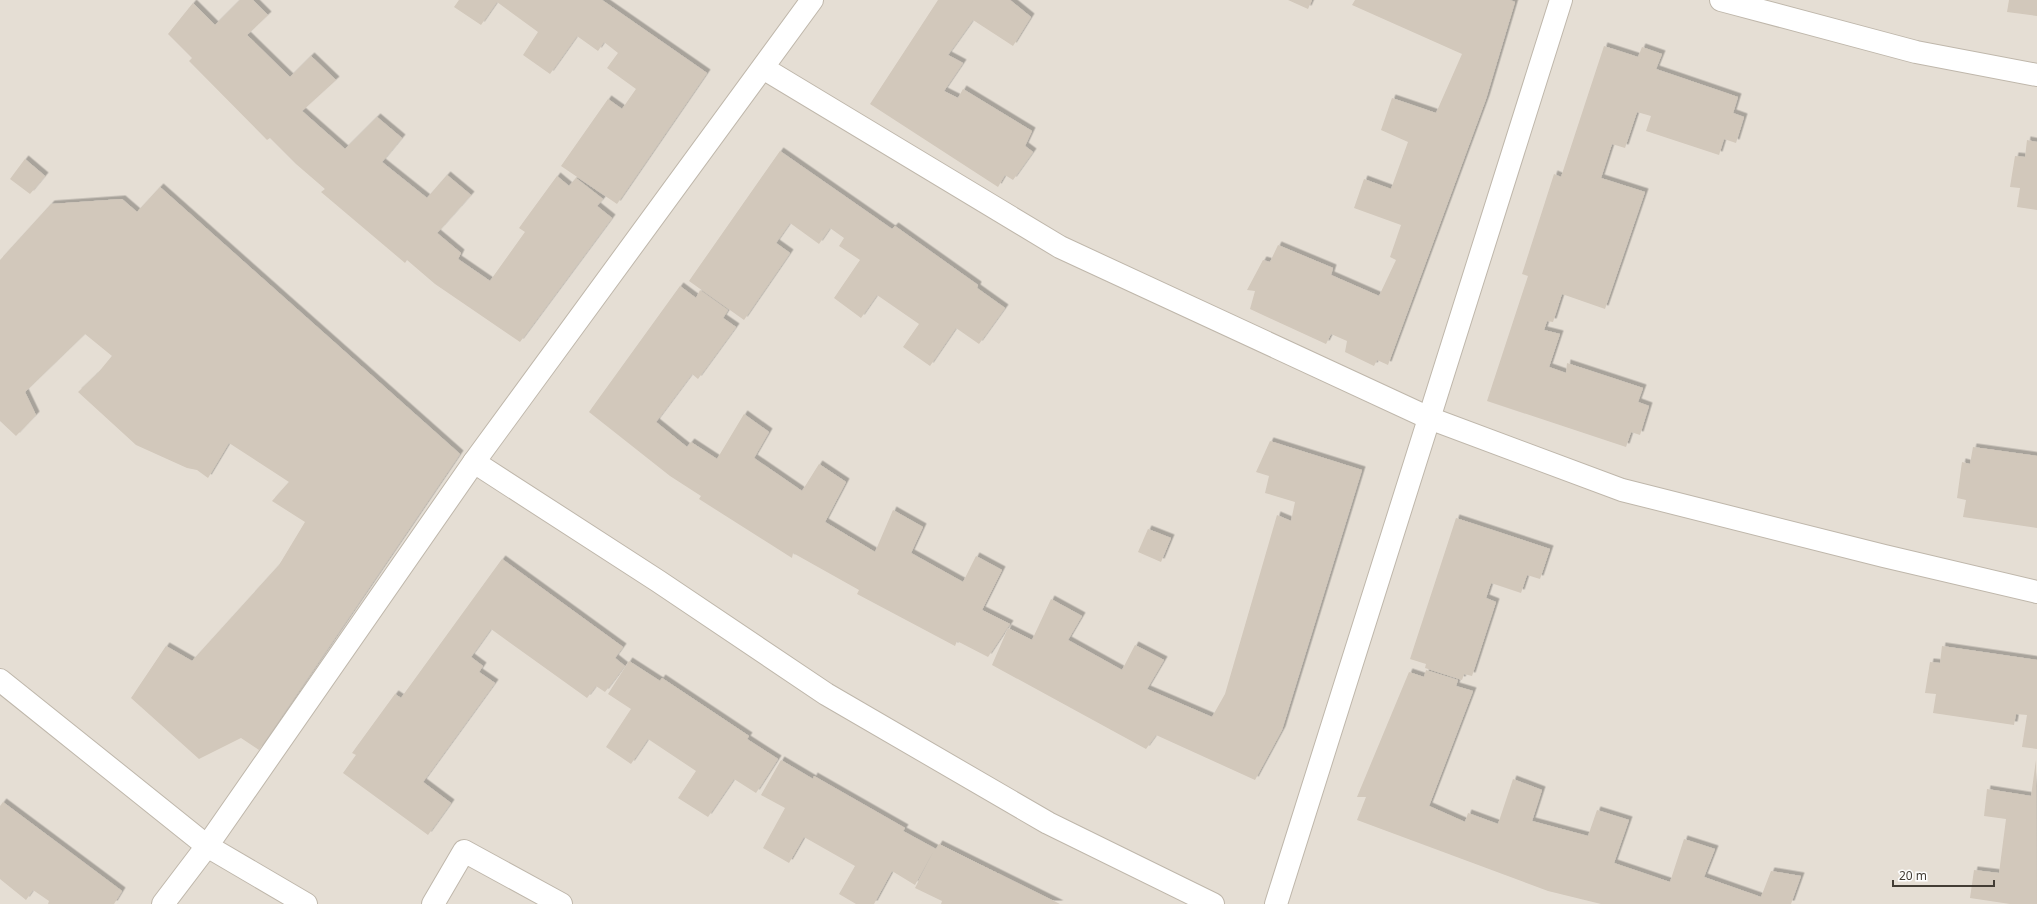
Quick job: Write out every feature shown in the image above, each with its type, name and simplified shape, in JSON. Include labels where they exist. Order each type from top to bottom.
[{"type":"street","points":[[163,904],[207,846],[474,462],[812,0]]},
{"type":"street","points":[[1276,904],[1561,0]]},
{"type":"street","points":[[1721,0],[1916,52],[2037,75]]},
{"type":"street","points":[[763,68],[1060,247],[1429,418],[1622,490],[1884,556],[2037,592]]},
{"type":"street","points":[[474,462],[658,581],[826,694],[1048,823],[1213,904]]},
{"type":"street","points":[[0,680],[207,846],[306,904]]},
{"type":"street","points":[[434,904],[464,852],[561,904]]},
{"type":"shaded area","points":[[0,0],[2037,0],[2037,904],[0,904]]},
{"type":"building","points":[[240,0],[253,0],[268,15],[247,35],[290,77],[311,56],[336,80],[302,111],[345,149],[377,117],[402,138],[382,162],[427,198],[447,175],[471,195],[437,233],[461,253],[458,259],[490,281],[525,232],[519,228],[557,176],[569,186],[576,178],[603,199],[597,206],[612,218],[520,342],[435,284],[407,260],[405,263],[321,192],[325,189],[296,164],[270,138],[267,140],[189,61],[192,58],[168,34],[193,3],[215,25]]},
{"type":"building","points":[[459,0],[602,0],[707,73],[617,204],[561,166],[608,99],[622,109],[636,89],[607,68],[618,53],[604,42],[598,51],[577,36],[550,74],[523,55],[538,32],[497,2],[481,25],[454,7]]},
{"type":"building","points":[[938,0],[1010,0],[1031,17],[1013,46],[973,20],[948,55],[963,63],[944,91],[958,98],[963,89],[1032,131],[1025,146],[1033,152],[1013,180],[1005,175],[998,187],[870,104]]},
{"type":"building","points":[[1288,0],[1312,0],[1308,9]]},
{"type":"building","points":[[1355,0],[1510,0],[1515,2],[1486,99],[1388,365],[1377,360],[1374,366],[1345,352],[1347,341],[1331,334],[1326,344],[1250,309],[1255,291],[1247,290],[1263,260],[1270,262],[1278,245],[1333,268],[1331,275],[1379,296],[1396,260],[1390,257],[1401,225],[1354,208],[1364,179],[1391,189],[1408,142],[1381,130],[1392,98],[1436,113],[1462,54],[1352,5]]},
{"type":"building","points":[[2009,0],[2037,0],[2037,16],[2007,12]]},
{"type":"building","points":[[1604,46],[1638,57],[1642,47],[1662,54],[1656,69],[1738,97],[1733,113],[1744,117],[1736,143],[1724,139],[1719,155],[1646,131],[1651,116],[1637,112],[1625,148],[1612,144],[1601,178],[1645,192],[1605,309],[1562,294],[1553,322],[1547,321],[1544,330],[1560,334],[1549,367],[1566,373],[1567,363],[1643,388],[1638,402],[1649,406],[1640,435],[1631,432],[1626,447],[1487,401],[1528,276],[1522,274],[1554,174],[1561,177]]},
{"type":"building","points":[[2027,140],[2037,142],[2037,210],[2017,207],[2020,188],[2010,187],[2015,156],[2025,157]]},
{"type":"building","points":[[780,151],[892,229],[895,226],[978,285],[977,288],[1005,308],[979,344],[956,328],[930,366],[903,347],[919,324],[877,295],[861,318],[834,298],[860,260],[839,246],[844,238],[830,228],[819,244],[790,223],[776,243],[790,253],[744,320],[689,281]]},
{"type":"building","points":[[25,159],[45,176],[30,194],[10,179]]},
{"type":"building","points":[[160,187],[460,454],[259,750],[241,738],[199,759],[131,698],[166,646],[192,661],[279,565],[305,522],[272,501],[289,482],[229,443],[208,478],[197,470],[187,468],[136,445],[78,392],[98,373],[112,356],[85,334],[25,392],[36,415],[16,436],[0,421],[0,260],[51,204],[122,199],[137,212]]},
{"type":"building","points":[[680,286],[696,298],[700,290],[728,310],[723,318],[736,327],[698,379],[692,374],[656,422],[687,447],[691,442],[717,459],[744,414],[769,432],[754,458],[802,491],[819,464],[846,482],[825,522],[875,552],[893,510],[923,527],[911,553],[963,582],[976,556],[1002,570],[982,610],[1010,624],[988,657],[957,641],[955,646],[857,594],[859,590],[793,553],[792,558],[699,499],[701,496],[670,476],[589,412]]},
{"type":"building","points":[[1270,441],[1362,470],[1282,730],[1255,780],[1156,735],[1146,749],[992,665],[1008,628],[1032,640],[1051,599],[1082,616],[1068,640],[1122,670],[1135,645],[1164,660],[1147,689],[1212,717],[1225,694],[1277,515],[1291,521],[1295,502],[1265,493],[1269,476],[1256,472]]},
{"type":"building","points":[[1973,447],[2037,456],[2037,528],[1963,517],[1966,500],[1957,498],[1962,462],[1970,464]]},
{"type":"building","points":[[1456,518],[1550,549],[1540,579],[1527,575],[1521,593],[1491,583],[1486,598],[1496,602],[1472,676],[1464,674],[1462,680],[1425,668],[1426,664],[1410,659]]},
{"type":"building","points":[[1148,529],[1171,538],[1161,562],[1138,552]]},
{"type":"building","points":[[502,559],[623,647],[615,658],[625,666],[605,692],[596,686],[587,698],[491,629],[471,657],[483,666],[479,672],[495,683],[423,782],[451,803],[428,835],[343,773],[356,755],[352,753],[395,694],[401,698]]},
{"type":"building","points":[[1942,646],[2037,660],[2037,749],[2022,747],[2027,715],[2016,714],[2014,725],[1933,713],[1936,694],[1925,693],[1930,662],[1940,663]]},
{"type":"building","points":[[629,661],[660,681],[662,678],[749,736],[747,739],[778,759],[756,793],[734,779],[708,817],[678,798],[696,771],[648,739],[631,764],[606,747],[631,709],[608,694]]},
{"type":"building","points":[[1426,670],[1458,680],[1456,686],[1473,691],[1429,806],[1465,822],[1468,813],[1498,824],[1513,779],[1542,790],[1532,821],[1588,836],[1597,810],[1629,820],[1614,863],[1670,882],[1684,839],[1715,849],[1704,877],[1761,897],[1771,871],[1801,876],[1791,904],[1601,904],[1548,891],[1357,820],[1366,797],[1357,797],[1409,672],[1424,677]]},
{"type":"building","points":[[781,760],[813,779],[814,776],[905,828],[903,831],[936,849],[939,844],[1060,904],[941,904],[942,901],[915,888],[933,852],[915,885],[892,871],[874,904],[856,904],[839,894],[855,866],[804,837],[789,863],[763,848],[785,808],[761,795]]},
{"type":"building","points":[[2036,760],[2037,904],[2010,904],[1970,898],[1974,870],[1999,873],[2006,819],[1984,816],[1987,789],[2031,796]]},
{"type":"building","points":[[3,802],[122,891],[114,904],[48,904],[49,901],[33,890],[26,900],[0,879],[0,806]]}]
